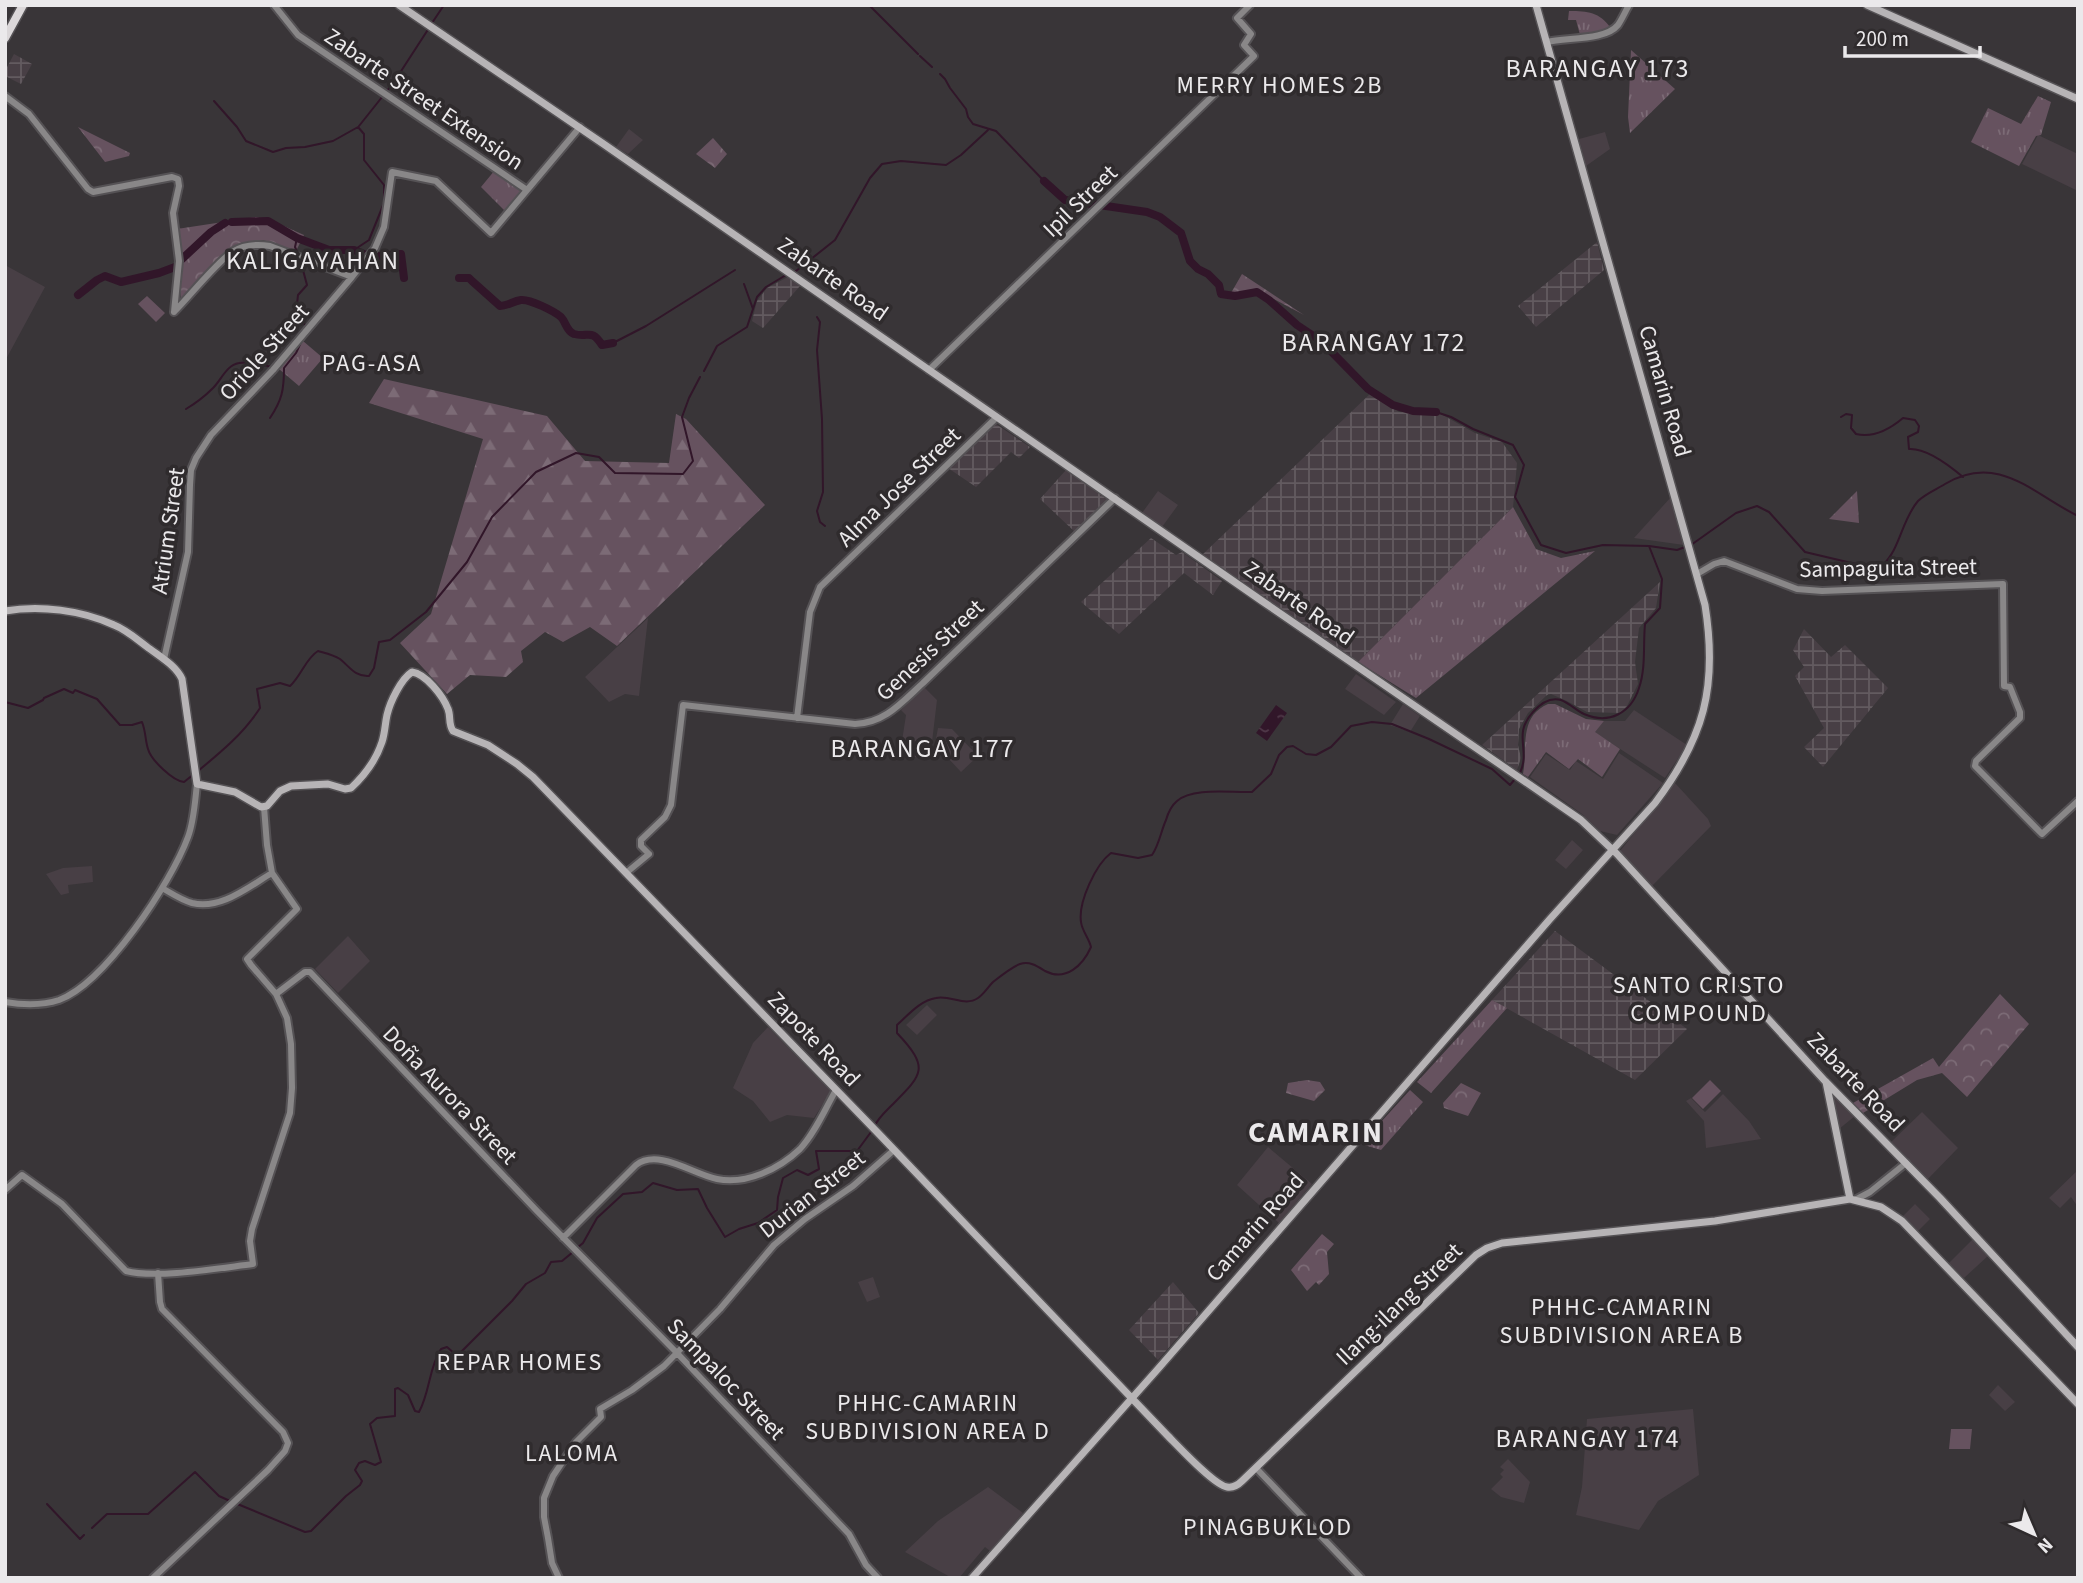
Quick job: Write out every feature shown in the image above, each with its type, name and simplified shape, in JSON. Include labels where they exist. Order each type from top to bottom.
[{"type":"main road","points":[[5,38],[23,5]]},
{"type":"main road","name":"Zabarte Road","points":[[399,5],[580,127],[1569,811],[1612,849],[1825,1081],[1906,1163],[2078,1347]]},
{"type":"main road","name":"Camarin Road","points":[[972,1578],[1655,803],[1693,743],[1707,702],[1710,667],[1705,605],[1536,5]]},
{"type":"main road","points":[[1867,5],[2078,100]]},
{"type":"main road","points":[[5,611],[39,608],[89,617],[114,625],[164,659],[182,680],[196,777],[264,807]]},
{"type":"main road","name":"Zapote Road","points":[[264,807],[291,786],[328,784],[348,789],[354,785],[375,758],[383,740],[390,707],[406,677],[410,673],[420,674],[443,699],[448,709],[451,729],[481,742],[525,770],[869,1123],[1132,1399]]},
{"type":"main road","points":[[1825,1081],[1852,1199],[1881,1207],[1902,1221],[2078,1404]]},
{"type":"main road","name":"Ilang-ilang Street","points":[[1132,1399],[1190,1457],[1229,1488],[1238,1485],[1476,1255],[1487,1248],[1502,1243],[1714,1221],[1852,1199]]},
{"type":"street","name":"Zabarte Street Extension","points":[[274,5],[298,35],[527,190]]},
{"type":"street","name":"Ipil Street","points":[[929,370],[1254,56],[1244,45],[1251,34],[1237,19],[1250,5]]},
{"type":"street","points":[[1547,42],[1611,32],[1619,24],[1629,5]]},
{"type":"street","points":[[5,96],[29,114],[93,192],[176,177],[179,181],[173,213],[179,261],[174,312],[235,250],[249,246],[270,246],[352,277]]},
{"type":"street","points":[[527,190],[580,127]]},
{"type":"street","name":"Oriole Street","points":[[201,449],[273,370],[368,257],[384,227],[392,172],[436,181],[491,233],[527,190]]},
{"type":"street","name":"Alma Jose Street","points":[[797,718],[810,612],[816,594],[825,582],[998,417]]},
{"type":"street","name":"Atrium Street","points":[[164,659],[188,552],[191,470],[201,449]]},
{"type":"street","name":"Genesis Street","points":[[626,873],[649,854],[641,846],[641,840],[665,817],[671,805],[683,705],[855,724],[871,722],[885,716],[923,684],[1115,498]]},
{"type":"street","name":"Sampaguita Street","points":[[1697,574],[1724,561],[1797,589],[1822,591],[2003,584],[2007,687],[2020,712],[2020,718],[1974,764],[2042,835],[2078,801]]},
{"type":"street","points":[[5,1002],[39,1004],[73,993],[126,940],[162,888],[188,838],[193,818],[196,777]]},
{"type":"street","points":[[5,1190],[22,1175],[62,1204],[126,1271],[158,1273],[253,1264],[250,1241],[252,1228],[290,1113],[290,1031],[276,993],[248,957],[297,909],[272,873],[264,807]]},
{"type":"street","points":[[162,888],[191,903],[215,903],[272,873]]},
{"type":"street","name":"Doña Aurora Street","points":[[276,993],[307,971],[312,974],[565,1240]]},
{"type":"street","points":[[565,1240],[644,1159],[659,1159],[725,1180],[751,1177],[775,1166],[806,1142],[836,1090]]},
{"type":"street","name":"Durian Street","points":[[559,1578],[552,1563],[544,1517],[544,1498],[553,1476],[576,1441],[601,1417],[600,1409],[664,1366],[727,1301],[774,1244],[853,1186],[894,1150]]},
{"type":"street","points":[[1852,1199],[1870,1192],[1906,1163]]},
{"type":"street","points":[[1866,1202],[1870,1192]]},
{"type":"street","name":"Sampaloc Street","points":[[565,1240],[849,1534],[866,1565],[878,1578]]},
{"type":"street","points":[[153,1578],[285,1451],[288,1443],[286,1436],[162,1309],[159,1302],[158,1273]]},
{"type":"street","points":[[1256,1468],[1362,1578]]},
{"type":"shaded area","points":[[14,54],[32,64],[21,84],[5,76]]},
{"type":"shaded area","points":[[629,129],[643,140],[628,154],[616,147]]},
{"type":"shaded area","points":[[1605,132],[1610,149],[1586,166],[1579,139]]},
{"type":"shaded area","points":[[2038,135],[2078,154],[2078,191],[2022,164]]},
{"type":"shaded area","points":[[1597,242],[1604,270],[1536,327],[1518,306]]},
{"type":"shaded area","points":[[5,265],[45,287],[5,361]]},
{"type":"shaded area","points":[[788,277],[800,286],[763,328],[752,321],[757,301],[767,288]]},
{"type":"shaded area","points":[[1371,393],[1399,412],[1439,413],[1475,433],[1502,442],[1517,463],[1513,507],[1358,662],[1202,555]]},
{"type":"shaded area","points":[[996,424],[1030,447],[1019,458],[1011,452],[976,487],[948,468]]},
{"type":"shaded area","points":[[1066,470],[1108,500],[1075,532],[1040,499]]},
{"type":"shaded area","points":[[1158,491],[1178,505],[1162,527],[1142,513]]},
{"type":"shaded area","points":[[1671,497],[1684,545],[1634,538]]},
{"type":"shaded area","points":[[1151,538],[1176,555],[1182,552],[1222,581],[1213,595],[1184,573],[1119,634],[1081,602]]},
{"type":"shaded area","points":[[1660,582],[1656,608],[1639,628],[1635,662],[1638,684],[1627,706],[1620,713],[1587,712],[1551,694],[1528,713],[1519,729],[1521,758],[1517,770],[1482,745]]},
{"type":"shaded area","points":[[648,618],[639,696],[625,694],[609,702],[585,677]]},
{"type":"shaded area","points":[[1804,629],[1831,657],[1845,645],[1888,688],[1823,767],[1804,747],[1824,728],[1795,676],[1804,667],[1793,650]]},
{"type":"shaded area","points":[[1356,674],[1396,702],[1384,715],[1345,689]]},
{"type":"shaded area","points":[[924,687],[937,700],[930,759],[907,756],[908,747],[902,741],[906,715],[901,710]]},
{"type":"shaded area","points":[[1403,704],[1420,716],[1410,732],[1390,725]]},
{"type":"shaded area","points":[[1634,710],[1687,745],[1665,778],[1594,732],[1604,721],[1625,721]]},
{"type":"shaded area","points":[[938,728],[952,729],[978,756],[961,772],[935,744]]},
{"type":"shaded area","points":[[1619,753],[1663,783],[1617,835],[1600,831],[1582,814],[1530,777],[1546,754],[1570,770],[1576,761],[1603,779]]},
{"type":"shaded area","points":[[1675,783],[1708,819],[1711,826],[1652,886],[1620,851]]},
{"type":"shaded area","points":[[1572,840],[1583,850],[1566,869],[1555,860]]},
{"type":"shaded area","points":[[92,866],[93,882],[68,885],[69,893],[61,895],[46,874],[63,868]]},
{"type":"shaded area","points":[[1555,931],[1687,1029],[1635,1080],[1492,1000]]},
{"type":"shaded area","points":[[348,936],[370,961],[338,993],[315,969]]},
{"type":"shaded area","points":[[927,1005],[937,1015],[917,1035],[906,1025]]},
{"type":"shaded area","points":[[768,1027],[831,1091],[814,1118],[787,1115],[770,1122],[753,1101],[733,1088],[753,1043]]},
{"type":"shaded area","points":[[1832,1091],[1855,1116],[1839,1129]]},
{"type":"shaded area","points":[[1723,1094],[1749,1121],[1761,1139],[1706,1148],[1704,1121],[1686,1101],[1691,1098],[1705,1112]]},
{"type":"shaded area","points":[[1922,1112],[1958,1148],[1926,1181],[1890,1143]]},
{"type":"shaded area","points":[[1268,1147],[1312,1184],[1279,1223],[1237,1185]]},
{"type":"shaded area","points":[[2078,1170],[2078,1207],[2071,1197],[2060,1208],[2049,1198]]},
{"type":"shaded area","points":[[1915,1204],[1930,1219],[1918,1231],[1903,1216]]},
{"type":"shaded area","points":[[1973,1239],[1989,1255],[1964,1278],[1949,1263]]},
{"type":"shaded area","points":[[873,1277],[880,1297],[867,1302],[858,1282]]},
{"type":"shaded area","points":[[1173,1282],[1199,1313],[1158,1360],[1129,1330]]},
{"type":"shaded area","points":[[1998,1385],[2015,1402],[2005,1411],[1989,1395]]},
{"type":"shaded area","points":[[1693,1409],[1699,1475],[1658,1501],[1639,1530],[1576,1515],[1582,1487],[1587,1419]]},
{"type":"shaded area","points":[[1508,1459],[1530,1482],[1524,1503],[1501,1497],[1491,1489],[1503,1477],[1500,1474],[1504,1470],[1500,1467]]},
{"type":"shaded area","points":[[988,1487],[1023,1513],[990,1551],[985,1547],[959,1578],[952,1578],[905,1552],[938,1521]]},
{"type":"green space","points":[[1569,11],[1593,13],[1611,28],[1580,35],[1576,20],[1568,20]]},
{"type":"green space","points":[[1631,50],[1675,89],[1630,133],[1628,117]]},
{"type":"green space","points":[[2038,96],[2051,102],[2041,135],[2036,136],[2019,166],[1971,142],[1988,108],[2021,124]]},
{"type":"green space","points":[[78,127],[130,153],[129,156],[105,162]]},
{"type":"green space","points":[[713,138],[727,154],[715,168],[696,154]]},
{"type":"green space","points":[[495,170],[526,190],[507,213],[481,187]]},
{"type":"green space","points":[[256,217],[304,235],[296,251],[263,240],[236,246],[181,301],[177,229]]},
{"type":"green space","points":[[1242,274],[1304,315],[1257,290],[1236,295],[1231,293]]},
{"type":"green space","points":[[147,296],[165,313],[156,322],[138,304]]},
{"type":"green space","points":[[303,341],[323,358],[299,386],[279,369]]},
{"type":"green space","points":[[384,379],[547,416],[585,461],[669,463],[676,414],[686,419],[765,505],[617,646],[590,627],[563,642],[545,632],[521,651],[523,662],[506,677],[470,675],[447,694],[400,643],[431,614],[483,439],[369,403]]},
{"type":"green space","points":[[1857,491],[1859,523],[1829,519]]},
{"type":"green space","points":[[1513,507],[1536,549],[1561,558],[1595,551],[1416,698],[1358,662]]},
{"type":"green space","points":[[1548,704],[1555,704],[1586,719],[1604,721],[1595,732],[1620,749],[1602,777],[1578,759],[1569,769],[1546,752],[1528,777],[1523,774],[1528,725],[1532,717]]},
{"type":"green space","points":[[2000,994],[2029,1024],[1967,1097],[1942,1073],[1917,1080],[1863,1113],[1853,1103],[1933,1058],[1939,1067]]},
{"type":"green space","points":[[1492,1000],[1507,1008],[1431,1093],[1417,1082]]},
{"type":"green space","points":[[1307,1080],[1320,1082],[1325,1090],[1314,1101],[1286,1093],[1288,1083]]},
{"type":"green space","points":[[1710,1080],[1721,1091],[1703,1109],[1692,1098]]},
{"type":"green space","points":[[1461,1083],[1481,1093],[1468,1116],[1444,1108],[1443,1103]]},
{"type":"green space","points":[[1410,1090],[1423,1102],[1381,1150],[1361,1144]]},
{"type":"green space","points":[[1322,1234],[1334,1244],[1327,1252],[1329,1274],[1319,1285],[1316,1282],[1307,1291],[1291,1270]]},
{"type":"green space","points":[[1951,1429],[1972,1429],[1970,1449],[1949,1449]]},
{"type":"water","points":[[1276,705],[1287,713],[1267,741],[1256,733]]},
{"type":"waterway","points":[[432,23],[444,5]]},
{"type":"waterway","points":[[869,5],[918,54]]},
{"type":"waterway","points":[[359,126],[394,82],[429,28]]},
{"type":"waterway","points":[[920,56],[932,67]]},
{"type":"waterway","points":[[940,74],[966,109],[973,124],[996,131],[1044,181]]},
{"type":"waterway","points":[[214,101],[246,141],[273,152],[333,141],[358,127],[364,134],[364,160],[384,185],[384,203],[369,240],[354,250]]},
{"type":"waterway","points":[[796,271],[835,240],[870,178],[882,164],[901,161],[946,165],[988,130]]},
{"type":"waterway","points":[[1044,181],[1065,200],[1147,212],[1160,217],[1181,233],[1190,261],[1219,285],[1221,294],[1235,296],[1257,292],[1321,341],[1368,389],[1393,405],[1413,411],[1436,412]]},
{"type":"waterway","points":[[232,222],[268,221],[297,238],[329,250],[354,250],[371,257],[401,254],[404,278]]},
{"type":"waterway","points":[[182,259],[225,223]]},
{"type":"waterway","points":[[297,238],[295,247],[298,254]]},
{"type":"waterway","points":[[300,259],[307,285],[298,295],[296,313],[306,326]]},
{"type":"waterway","points":[[78,295],[105,276],[121,282],[175,267]]},
{"type":"waterway","points":[[613,343],[646,326],[735,270]]},
{"type":"waterway","points":[[704,371],[717,346],[747,327],[757,297],[766,287],[786,275]]},
{"type":"waterway","points":[[459,278],[469,278],[500,306],[521,300],[530,301],[558,315],[574,334],[592,335],[602,345],[613,343]]},
{"type":"waterway","points":[[744,284],[753,309]]},
{"type":"waterway","points":[[817,317],[820,322],[817,350],[823,492],[817,511],[820,522],[825,526]]},
{"type":"waterway","points":[[270,418],[282,394],[284,368],[296,353],[303,338]]},
{"type":"waterway","points":[[186,409],[209,392],[234,364],[247,362],[272,367]]},
{"type":"waterway","points":[[198,771],[232,742],[254,717],[260,708],[257,689],[280,683],[290,686],[318,651],[338,658],[356,673],[369,676],[374,668],[379,642],[390,640],[426,612],[467,562],[492,517],[536,472],[576,453],[599,457],[615,473],[683,474],[693,461],[682,417],[700,377]]},
{"type":"waterway","points":[[1436,412],[1513,445],[1524,465],[1515,497],[1541,545],[1566,553],[1603,545],[1649,546],[1677,550],[1685,547]]},
{"type":"waterway","points":[[1841,417],[1852,415],[1851,428],[1856,434],[1862,435],[1881,432],[1903,418],[1915,420],[1919,426],[1918,432],[1908,437],[1909,449],[1930,455],[1963,477]]},
{"type":"waterway","points":[[1691,545],[1736,513],[1757,506],[1769,512],[1805,552],[1860,565],[1882,566],[1893,551],[1918,501],[1964,475],[1982,472],[1999,474],[2014,480],[2078,516]]},
{"type":"waterway","points":[[1520,773],[1524,757],[1524,728],[1527,720],[1542,704],[1553,699],[1561,700],[1584,714],[1602,718],[1625,710],[1635,697],[1643,673],[1645,624],[1660,608],[1662,579],[1649,546]]},
{"type":"waterway","points":[[5,702],[28,708],[64,689],[73,693],[75,690],[97,699],[120,725],[142,722],[150,754],[174,778],[184,782],[194,774]]},
{"type":"waterway","points":[[874,1127],[882,1115],[911,1086],[918,1070],[914,1055],[897,1033],[897,1025],[930,999],[973,1000],[995,980],[1020,964],[1033,964],[1053,974],[1073,970],[1091,947],[1082,925],[1082,904],[1089,884],[1105,858],[1111,853],[1138,858],[1152,855],[1170,810],[1184,797],[1202,792],[1252,792],[1271,774],[1279,755],[1287,747],[1293,746],[1306,754],[1316,755],[1331,747],[1351,726],[1372,722],[1392,724],[1429,739],[1492,769],[1510,785],[1515,779]]},
{"type":"waterway","points":[[577,1248],[583,1243],[597,1218],[623,1194],[642,1192],[653,1183],[677,1190],[698,1189],[725,1237],[758,1223],[777,1210],[783,1178],[797,1170],[808,1175],[819,1169],[816,1151],[857,1151],[871,1132]]},
{"type":"waterway","points":[[235,1503],[305,1532],[311,1531],[360,1485],[362,1481],[355,1470],[359,1463],[365,1461],[375,1465],[381,1462],[370,1424],[377,1418],[395,1416],[395,1389],[398,1388],[408,1395],[415,1411],[419,1412],[441,1349],[447,1347],[459,1354],[526,1284],[545,1273],[551,1262],[562,1261],[573,1252]]},
{"type":"waterway","points":[[92,1528],[107,1514],[148,1514],[195,1472],[219,1496],[230,1501]]},
{"type":"waterway","points":[[47,1504],[80,1539],[84,1535]]},
{"type":"district","name":"BARANGAY 173","points":[[1598,68]]},
{"type":"district","name":"MERRY HOMES 2B","points":[[1280,85]]},
{"type":"district","name":"KALIGAYAHAN","points":[[313,260]]},
{"type":"district","name":"BARANGAY 172","points":[[1374,342]]},
{"type":"district","name":"PAG-ASA","points":[[372,363]]},
{"type":"district","name":"BARANGAY 177","points":[[923,748]]},
{"type":"district","name":"SANTO CRISTO COMPOUND","points":[[1699,999]]},
{"type":"district","name":"CAMARIN","points":[[1316,1132]]},
{"type":"district","name":"PHHC-CAMARIN SUBDIVISION AREA B","points":[[1622,1321]]},
{"type":"district","name":"REPAR HOMES","points":[[520,1362]]},
{"type":"district","name":"PHHC-CAMARIN SUBDIVISION AREA D","points":[[928,1417]]},
{"type":"district","name":"BARANGAY 174","points":[[1588,1438]]},
{"type":"district","name":"LALOMA","points":[[572,1453]]},
{"type":"district","name":"PINAGBUKLOD","points":[[1268,1527]]}]
